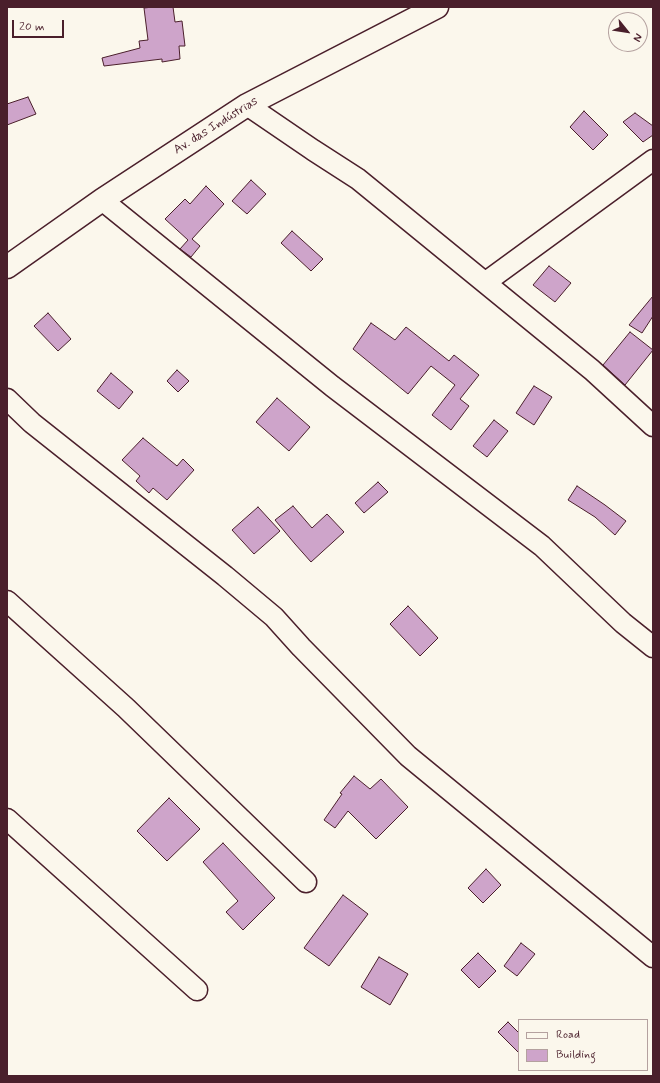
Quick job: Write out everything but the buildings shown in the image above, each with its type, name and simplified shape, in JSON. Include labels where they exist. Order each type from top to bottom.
[{"type":"street","name":"Av. das Indústrias","points":[[7,267],[102,200],[247,105],[426,10]]},
{"type":"street","points":[[247,105],[358,179],[592,370],[653,426]]},
{"type":"street","points":[[486,282],[653,160]]},
{"type":"street","points":[[102,200],[332,386],[542,546],[623,623],[653,647]]},
{"type":"street","points":[[7,399],[32,423],[225,576],[274,617],[408,756],[653,957]]},
{"type":"street","points":[[7,601],[126,708],[306,882]]},
{"type":"street","points":[[7,819],[197,990]]}]
